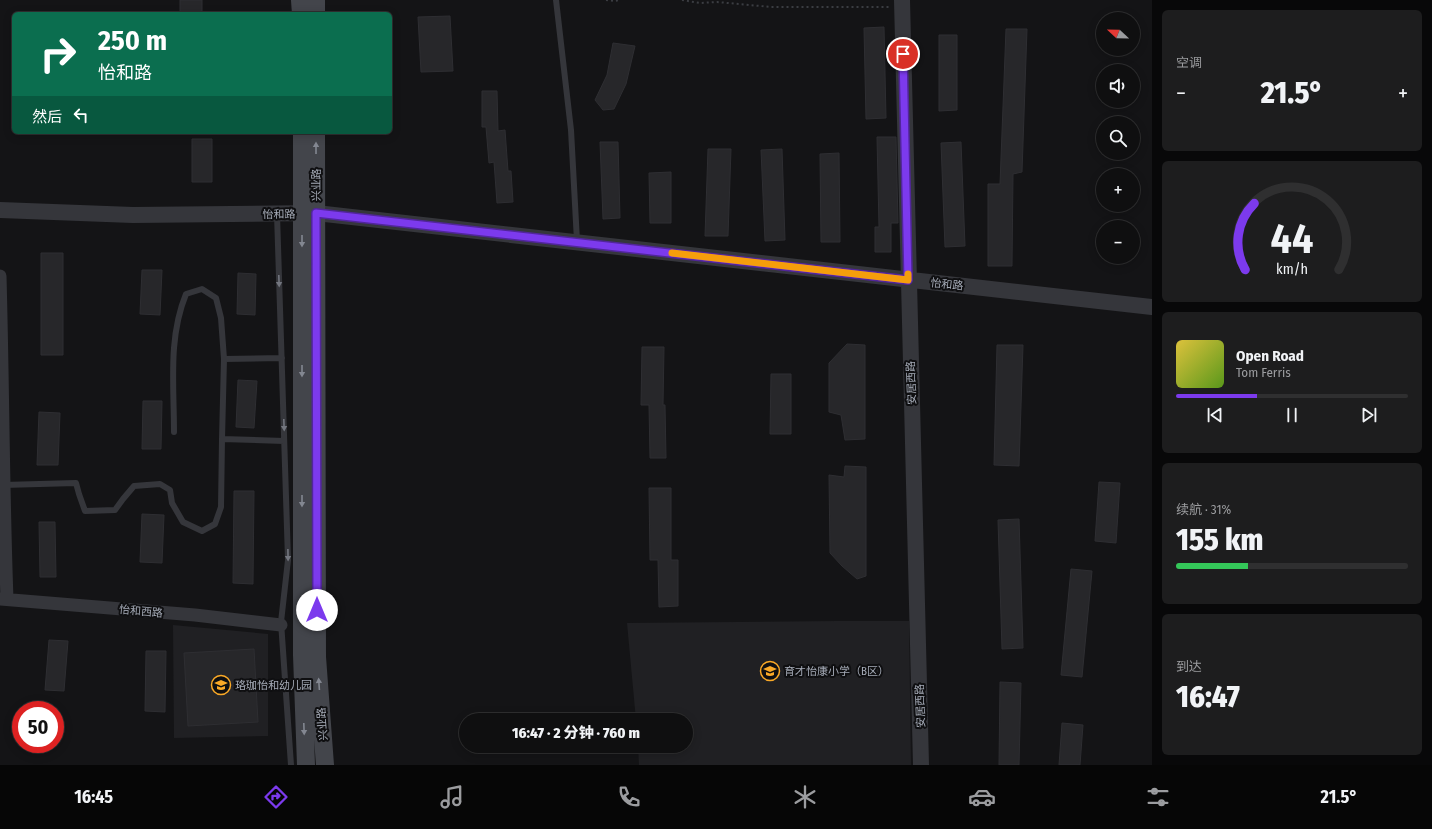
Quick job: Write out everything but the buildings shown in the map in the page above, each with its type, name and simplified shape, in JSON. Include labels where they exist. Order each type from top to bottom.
[{"type":"main road","points":[[300,0],[301,12]]},
{"type":"main road","points":[[316,0],[316,12]]},
{"type":"main road","name":"兴业路","points":[[302,134],[309,213],[317,657],[325,765]]},
{"type":"main road","name":"兴业路","points":[[306,765],[302,655],[309,213],[316,134]]},
{"type":"street","name":"安居西路","points":[[902,3],[921,765]]},
{"type":"street","name":"怡和路","points":[[0,210],[133,216],[309,213],[1152,307]]},
{"type":"street","points":[[0,276],[2,357],[3,599]]},
{"type":"street","name":"怡和西路","points":[[3,599],[195,615],[281,625]]},
{"type":"lane","points":[[556,0],[571,130],[577,243]]},
{"type":"lane","points":[[278,214],[288,560],[281,625],[291,765]]},
{"type":"lane","points":[[3,485],[76,482],[85,511],[115,510],[122,499],[134,486],[160,484],[170,490],[172,503],[183,522],[202,531],[215,524],[221,507],[224,359],[221,318],[216,298],[202,290],[186,294],[180,310],[173,345],[174,432]]},
{"type":"lane","points":[[224,359],[282,358]]},
{"type":"lane","points":[[222,439],[284,441]]},
{"type":"path","points":[[606,0],[620,0]]},
{"type":"path","points":[[682,0],[700,3],[717,2],[771,7],[816,6],[867,8],[902,3]]},
{"type":"shaded area","name":"育才怡康小学（B区）","points":[[909,621],[911,765],[639,765],[638,753],[693,753],[693,713],[635,713],[627,623]]},
{"type":"shaded area","name":"珞珈怡和幼儿园","points":[[173,625],[268,634],[268,736],[174,738]]},
{"type":"slow traffic","points":[[672,253],[908,280],[908,274]]},
{"type":"place","name":"育才怡康小学（B区）","points":[[770,671]]},
{"type":"place","name":"珞珈怡和幼儿园","points":[[221,685]]},
{"type":"route","points":[[317,610],[316,213],[908,280],[903,54]]}]
